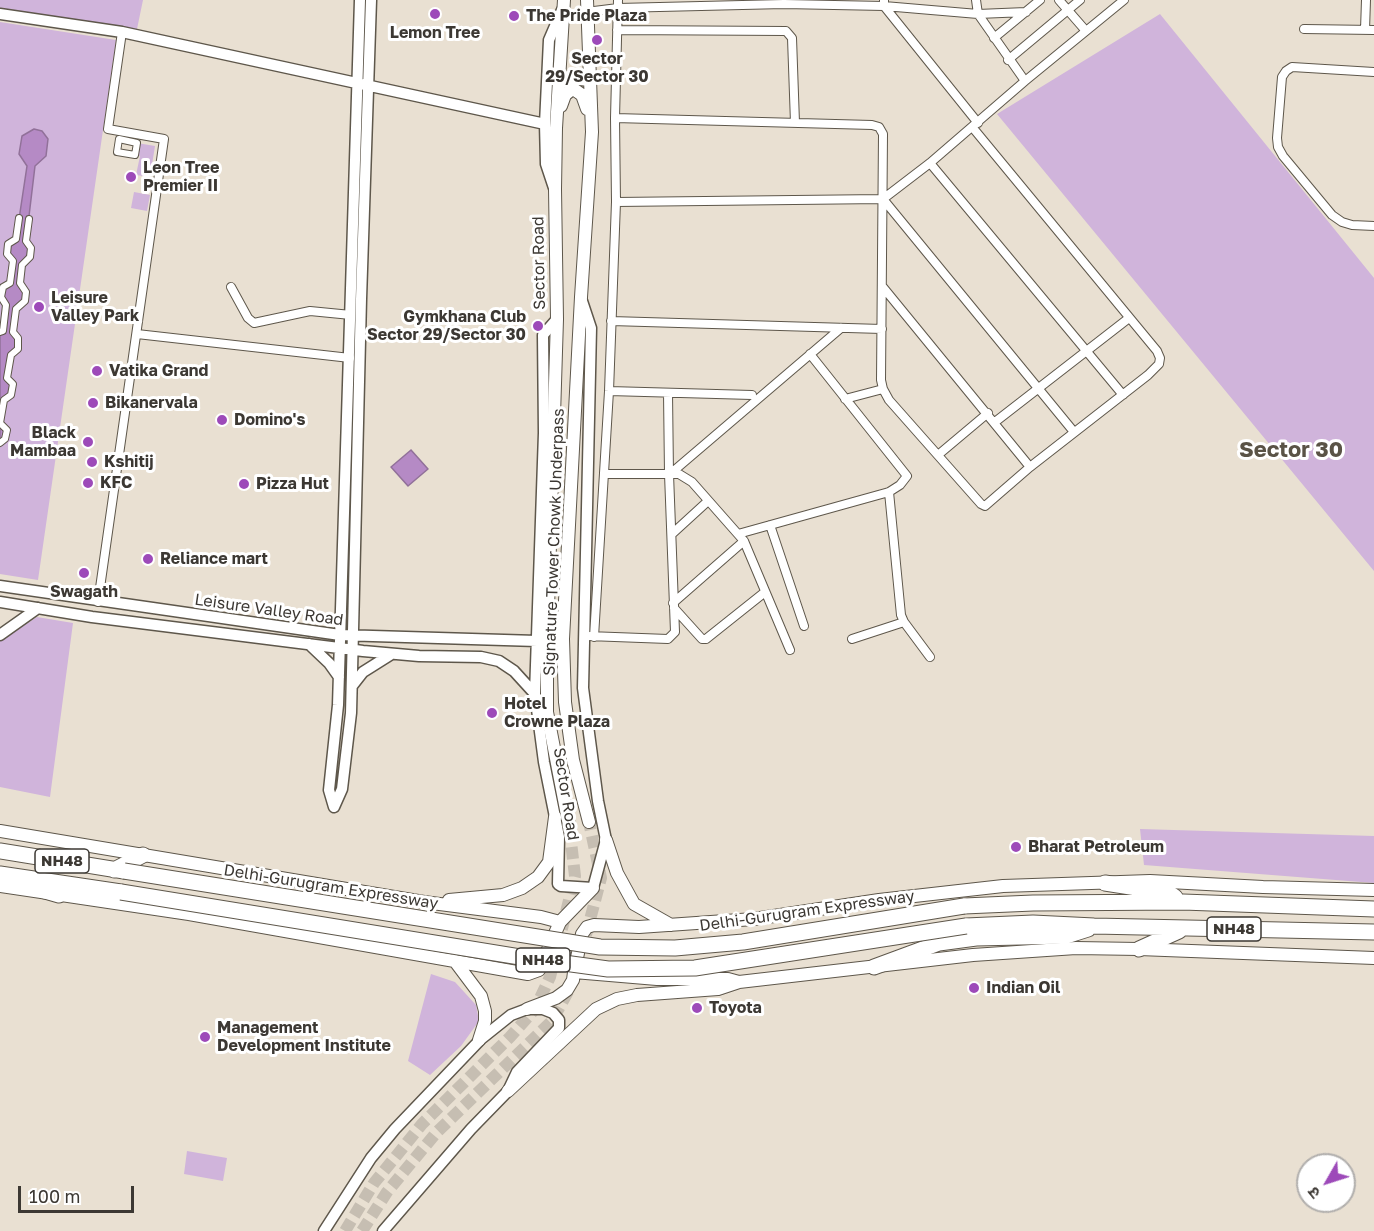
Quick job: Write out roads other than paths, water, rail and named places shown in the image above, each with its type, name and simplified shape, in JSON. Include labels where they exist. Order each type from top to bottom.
[{"type":"highway","name":"Delhi-Gurugram Expressway","points":[[0,851],[600,947],[675,948],[743,942],[964,906],[1183,902],[1374,909]]},
{"type":"highway","points":[[119,871],[143,855]]},
{"type":"highway","points":[[0,875],[59,895]]},
{"type":"highway","name":"NH48","points":[[0,875],[608,969],[695,968],[966,926],[1033,922],[1094,926],[1374,932]]},
{"type":"highway","points":[[1105,883],[1168,893],[1183,902]]},
{"type":"highway","points":[[874,966],[939,943],[976,938],[1066,936],[1094,926]]},
{"type":"highway","points":[[1139,949],[1185,928]]},
{"type":"main road","name":"Sector Road","points":[[557,319],[555,189],[550,126],[559,77],[564,3]]},
{"type":"main road","name":"Sector Road","points":[[580,297],[592,132],[586,6]]},
{"type":"main road","points":[[559,77],[590,80]]},
{"type":"main road","points":[[550,126],[567,92],[575,90],[582,95],[592,132]]},
{"type":"main road","name":"Signature Tower Chowk Underpass","points":[[580,297],[563,639],[565,702],[573,760],[589,822]]},
{"type":"main road","name":"Signature Tower Chowk Underpass","points":[[557,319],[547,641],[547,712],[569,825]]},
{"type":"main road","points":[[424,902],[503,895],[522,888],[538,877],[549,862],[555,817]]},
{"type":"main road","points":[[0,831],[424,902],[541,917],[560,922]]},
{"type":"main road","points":[[606,840],[617,873],[634,904],[670,925]]},
{"type":"main road","points":[[79,844],[90,866]]},
{"type":"main road","points":[[527,1009],[556,998],[567,990],[573,980],[582,934],[587,927],[594,925],[639,927],[754,919],[879,900],[992,887],[1150,881],[1374,890]]},
{"type":"main road","points":[[0,886],[189,914],[532,974],[539,970],[560,922],[593,888]]},
{"type":"main road","points":[[507,1091],[596,1009],[618,999],[637,995],[718,989],[739,982],[981,954],[1076,948],[1374,958]]},
{"type":"main road","points":[[454,960],[481,996],[485,1021],[479,1040]]},
{"type":"main road","points":[[574,972],[657,979],[730,979],[739,982]]},
{"type":"street","points":[[360,0],[363,85],[353,573],[354,636],[351,713],[342,789],[334,807],[329,790],[338,705],[351,315],[363,85],[371,0]]},
{"type":"street","points":[[976,0],[978,14],[1008,60],[1025,81]]},
{"type":"street","points":[[994,38],[1040,0]]},
{"type":"street","points":[[1059,0],[1086,31]]},
{"type":"street","points":[[1008,60],[1080,0]]},
{"type":"street","points":[[616,202],[883,199],[930,163],[1124,0]]},
{"type":"street","points":[[1304,29],[1370,30],[1366,0]]},
{"type":"street","points":[[586,6],[784,2],[884,3],[978,14],[1026,12]]},
{"type":"street","points":[[0,14],[122,32],[550,126],[549,40],[564,3]]},
{"type":"street","points":[[615,118],[879,127],[883,134],[881,380],[883,389],[889,400],[985,506],[1030,467],[1148,375],[1159,364],[1160,358],[1157,351],[975,125],[884,3]]},
{"type":"street","points":[[618,4],[615,118],[616,202],[609,391],[589,636],[668,639],[675,632],[668,393]]},
{"type":"street","points":[[617,30],[786,31],[792,38],[795,123]]},
{"type":"street","points":[[98,602],[164,139],[108,129],[122,32]]},
{"type":"street","points":[[1374,72],[1292,67],[1286,71],[1282,77],[1276,138],[1283,156],[1332,215],[1342,222],[1374,226]]},
{"type":"street","points":[[930,163],[1123,395]]},
{"type":"street","points":[[883,199],[1074,432]]},
{"type":"street","points":[[16,239],[19,218]]},
{"type":"street","points":[[26,241],[29,219]]},
{"type":"street","points":[[0,332],[3,331],[6,305],[1,297],[3,287],[10,283],[13,261],[7,255],[8,244],[16,239],[26,241],[31,248],[30,257],[22,265],[20,283],[26,292],[25,302],[16,309],[13,333],[18,338],[18,349],[11,355],[7,378],[12,384],[11,395],[4,400],[0,423],[7,430],[5,439],[0,443]]},
{"type":"street","points":[[231,286],[248,318],[254,323],[310,311],[351,315]]},
{"type":"street","points":[[882,286],[1030,467]]},
{"type":"street","name":"Sector Road","points":[[557,319],[543,335],[544,433],[535,694],[544,762],[559,837],[558,884],[593,888],[606,840],[598,801],[583,688],[589,636],[591,328],[580,297]]},
{"type":"street","points":[[995,422],[1129,318]]},
{"type":"street","points":[[611,321],[882,329]]},
{"type":"street","points":[[669,474],[841,328]]},
{"type":"street","points":[[137,334],[350,358]]},
{"type":"street","points":[[674,606],[741,538],[770,525],[889,492],[900,485],[907,476],[810,354]]},
{"type":"street","points":[[845,399],[883,389]]},
{"type":"street","points":[[609,391],[752,395]]},
{"type":"street","points":[[939,455],[988,413]]},
{"type":"street","points":[[604,474],[679,474],[686,477],[741,538],[790,650]]},
{"type":"street","points":[[889,492],[900,607],[904,622],[930,657]]},
{"type":"street","points":[[673,533],[708,501]]},
{"type":"street","points":[[770,525],[804,626]]},
{"type":"street","name":"Leisure Valley Road","points":[[0,586],[98,602],[340,635],[537,641]]},
{"type":"street","points":[[674,606],[697,634],[702,639],[706,639],[765,592]]},
{"type":"street","name":"Leisure Valley Road","points":[[0,602],[352,650],[390,654],[481,657],[499,661],[514,672],[535,694]]},
{"type":"street","points":[[0,635],[38,608]]},
{"type":"street","points":[[852,639],[904,622]]},
{"type":"street","points":[[309,644],[329,663],[339,677]]},
{"type":"street","points":[[352,686],[363,672],[390,654]]},
{"type":"street","points":[[324,1231],[365,1167],[395,1129],[479,1040],[511,1015],[527,1009],[543,1009],[553,1012],[559,1020],[559,1028],[517,1072],[507,1091],[383,1231]]},
{"type":"tunnel","points":[[586,935],[601,878],[589,822]]},
{"type":"tunnel","points":[[345,1231],[374,1183],[422,1124],[535,1009],[550,977],[575,876],[569,825]]},
{"type":"tunnel","points":[[362,1231],[387,1192],[436,1133],[552,1021],[571,986]]},
{"type":"place","name":"Lemon Tree","points":[[435,14]]},
{"type":"place","name":"The Pride Plaza","points":[[514,16]]},
{"type":"place","name":"Sector 29/Sector 30","points":[[597,40]]},
{"type":"place","name":"Leon Tree Premier II","points":[[131,177]]},
{"type":"place","name":"Leisure Valley Park","points":[[39,307]]},
{"type":"place","name":"Gymkhana Club Sector 29/Sector 30","points":[[538,326]]},
{"type":"place","name":"Vatika Grand","points":[[97,371]]},
{"type":"place","name":"Bikanervala","points":[[93,403]]},
{"type":"place","name":"Domino's","points":[[222,420]]},
{"type":"place","name":"Black Mambaa","points":[[88,442]]},
{"type":"place","name":"Kshitij","points":[[92,462]]},
{"type":"place","name":"KFC","points":[[88,483]]},
{"type":"place","name":"Pizza Hut","points":[[244,484]]},
{"type":"place","name":"Reliance mart","points":[[148,559]]},
{"type":"place","name":"Swagath","points":[[84,573]]},
{"type":"place","name":"Hotel Crowne Plaza","points":[[492,713]]},
{"type":"place","name":"Bharat Petroleum","points":[[1016,847]]},
{"type":"place","name":"Indian Oil","points":[[974,988]]},
{"type":"place","name":"Toyota","points":[[697,1008]]},
{"type":"place","name":"Management Development Institute","points":[[205,1037]]},
{"type":"district","name":"Sector 30","points":[[1291,450]]}]
